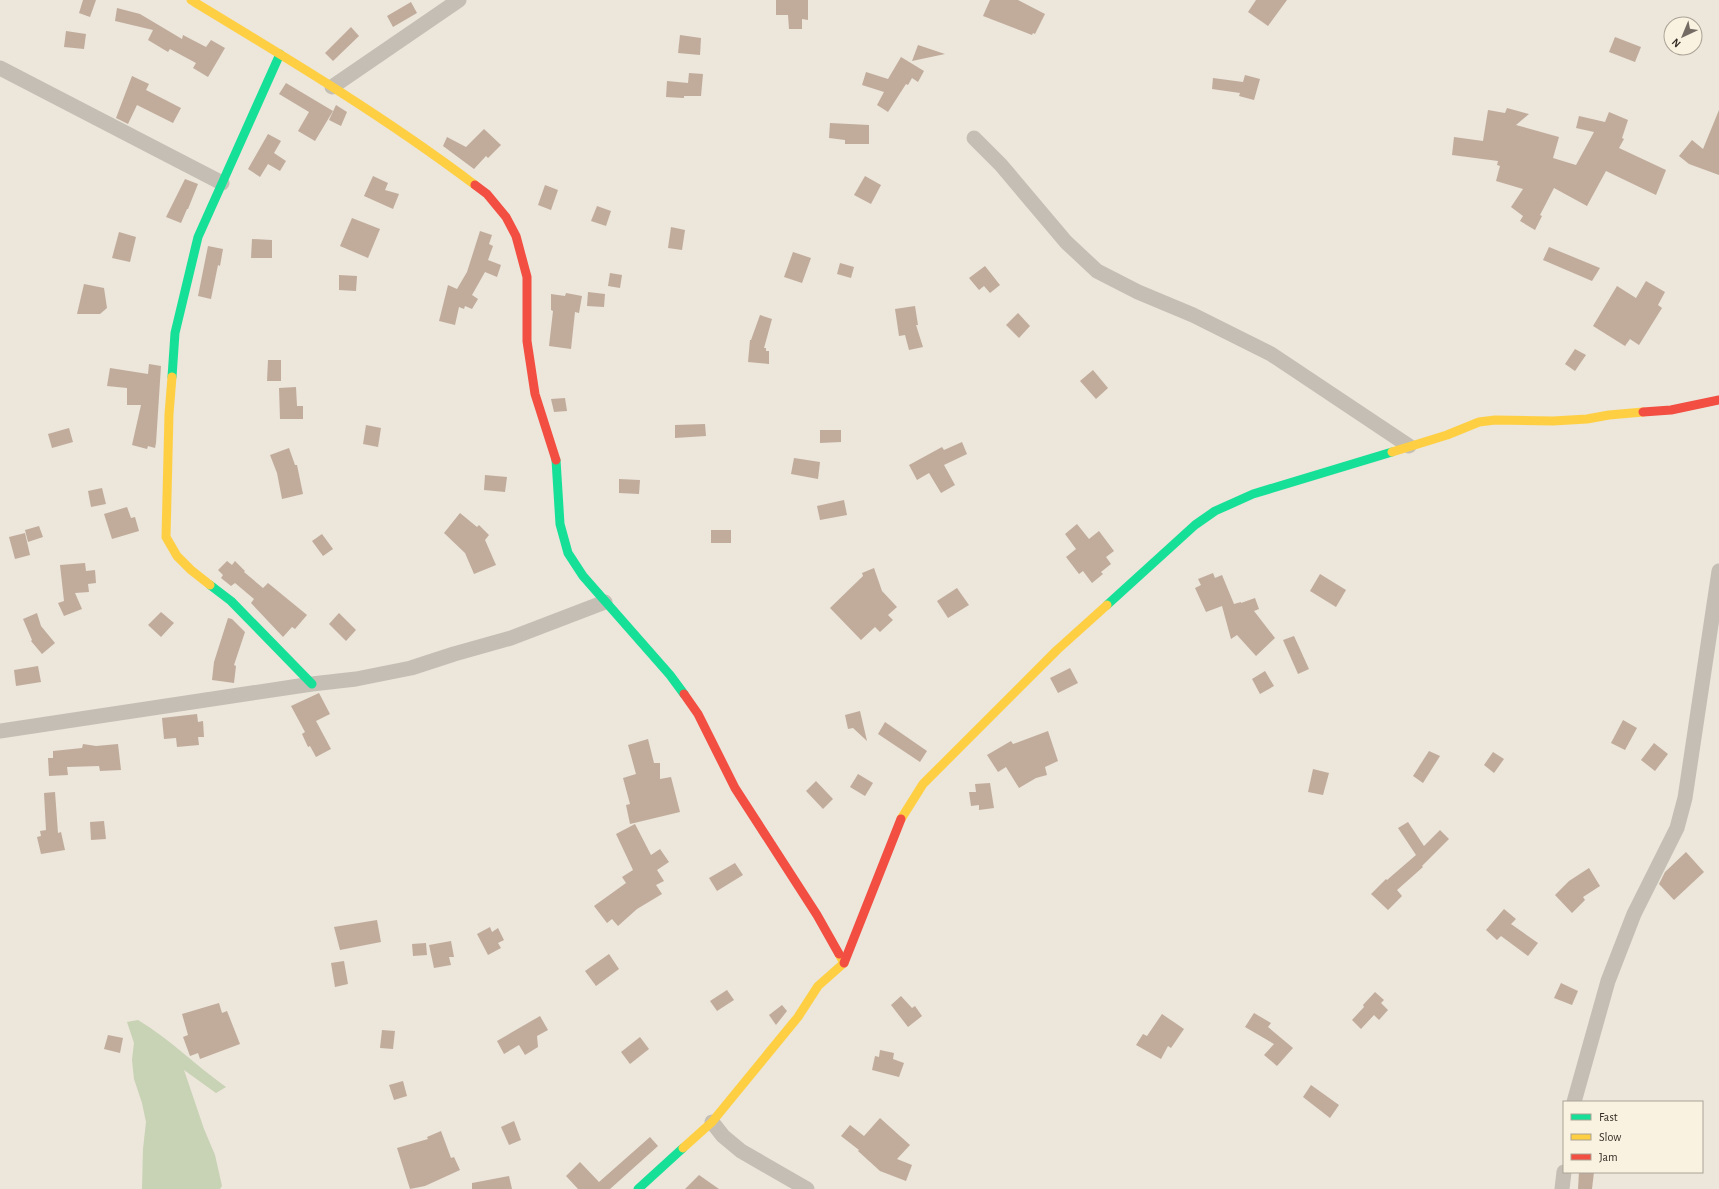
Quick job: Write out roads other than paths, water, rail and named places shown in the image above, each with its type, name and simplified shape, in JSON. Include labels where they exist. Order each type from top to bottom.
[{"type":"street","points":[[191,0],[332,87],[441,159],[487,194],[497,205],[516,236],[527,277],[528,360],[536,394],[556,457],[560,524],[568,553],[583,576],[670,674],[698,714],[735,788],[817,915],[844,963]]},
{"type":"street","points":[[332,87],[459,0]]},
{"type":"street","points":[[280,54],[198,237],[175,333],[169,414],[166,537],[177,556],[191,570],[231,601],[312,684]]},
{"type":"street","points":[[0,68],[222,183]]},
{"type":"street","points":[[974,138],[1001,165],[1066,242],[1097,271],[1138,292],[1193,315],[1271,354],[1408,446]]},
{"type":"street","points":[[638,1189],[712,1122],[798,1017],[818,986],[844,963],[898,825],[910,803],[923,784],[1057,650],[1195,525],[1215,511],[1253,494],[1447,435],[1479,422],[1495,420],[1553,421],[1587,419],[1609,415],[1671,410],[1719,400]]},
{"type":"street","points":[[1574,1101],[1608,981],[1634,914],[1677,828],[1685,798],[1719,571]]},
{"type":"street","points":[[0,731],[312,684],[356,679],[411,668],[511,638],[605,602]]},
{"type":"street","points":[[712,1122],[723,1136],[741,1151],[807,1189]]},
{"type":"street","points":[[1562,1189],[1564,1173]]}]
